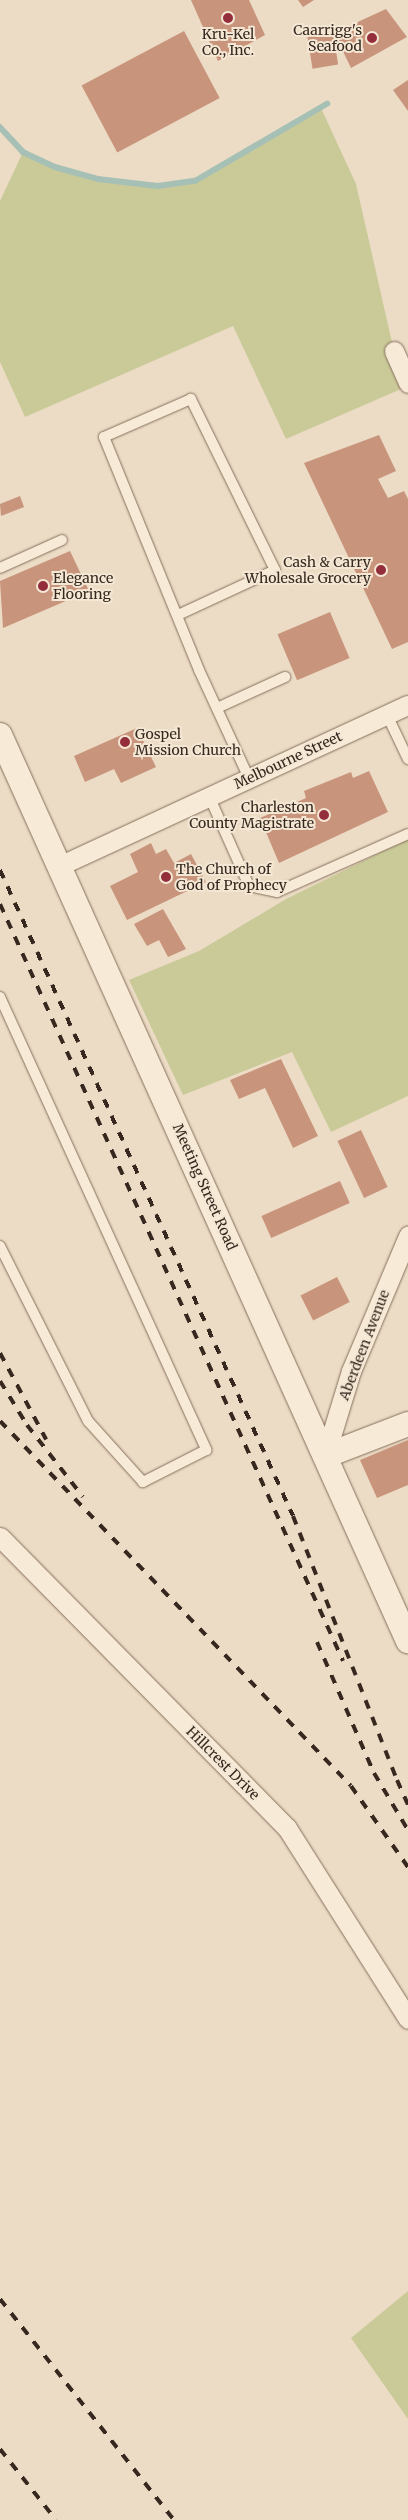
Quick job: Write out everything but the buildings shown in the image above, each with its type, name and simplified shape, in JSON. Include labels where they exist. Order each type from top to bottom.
[{"type":"street","points":[[394,351],[408,383]]},
{"type":"street","name":"Melbourne Street","points":[[59,866],[408,705]]},
{"type":"street","name":"Meeting Street Road","points":[[0,735],[408,1640]]},
{"type":"street","name":"Aberdeen Avenue","points":[[325,1456],[351,1371],[408,1236]]},
{"type":"street","points":[[325,1456],[408,1424]]},
{"type":"street","name":"Hillcrest Drive","points":[[0,1537],[287,1828],[408,2020]]},
{"type":"lane","points":[[178,615],[275,570],[191,399],[104,437],[178,615],[217,708],[249,778]]},
{"type":"lane","points":[[0,568],[62,540]]},
{"type":"lane","points":[[217,708],[284,677]]},
{"type":"lane","points":[[387,714],[408,759]]},
{"type":"lane","points":[[209,796],[249,886],[278,892],[408,834]]},
{"type":"lane","points":[[0,997],[206,1450],[143,1482],[88,1421],[0,1246]]},
{"type":"green space","points":[[321,108],[356,184],[394,351],[408,386],[286,439],[233,326],[25,417],[0,362],[0,201],[23,152],[55,167],[98,179],[158,186],[195,181]]},
{"type":"green space","points":[[408,839],[408,1096],[331,1132],[292,1052],[183,1095],[129,980],[199,951],[286,899]]},
{"type":"green space","points":[[408,2291],[408,2419],[351,2338]]},
{"type":"waterway","points":[[0,127],[23,152],[55,167],[98,179],[158,186],[195,181],[327,104]]},
{"type":"railway","points":[[0,870],[293,1516],[399,1785]]},
{"type":"railway","points":[[0,904],[343,1661]]},
{"type":"railway","points":[[0,1353],[46,1439]]},
{"type":"railway","points":[[0,1381],[27,1425],[83,1497]]},
{"type":"railway","points":[[0,1421],[351,1786],[408,1867]]},
{"type":"railway","points":[[317,1642],[374,1773],[408,1830]]},
{"type":"railway","points":[[397,1780],[408,1805]]},
{"type":"railway","points":[[0,2299],[174,2520]]},
{"type":"railway","points":[[0,2449],[56,2520]]},
{"type":"place","name":"Kru-Kel Co., Inc.","points":[[228,18]]},
{"type":"place","name":"Caarrigg's Seafood","points":[[372,38]]},
{"type":"place","name":"Cash & Carry Wholesale Grocery","points":[[381,570]]},
{"type":"place","name":"Elegance Flooring","points":[[43,586]]},
{"type":"place","name":"Gospel Mission Church","points":[[125,742]]},
{"type":"place","name":"Charleston County Magistrate","points":[[324,815]]},
{"type":"place","name":"The Church of God of Prophecy","points":[[166,877]]}]
